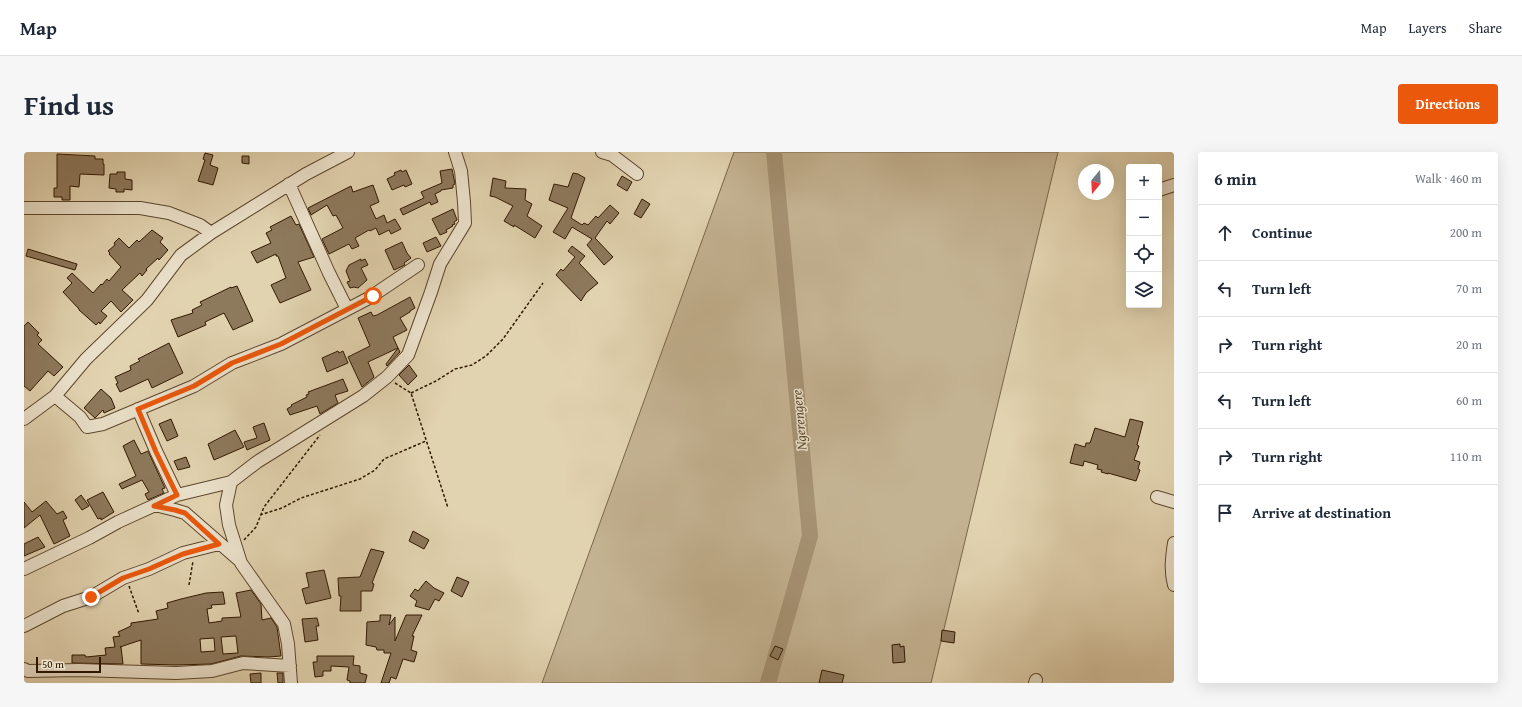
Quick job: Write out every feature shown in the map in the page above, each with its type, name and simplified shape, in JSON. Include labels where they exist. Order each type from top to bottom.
[{"type":"street","points":[[24,419],[55,396],[86,359],[147,300],[181,255],[212,233],[289,184],[348,152]]},
{"type":"street","points":[[24,569],[89,538],[118,522],[177,495],[231,482],[257,462],[363,396],[387,377],[408,355],[440,264],[465,223],[460,171],[455,152]]},
{"type":"street","points":[[602,152],[612,156],[637,174]]},
{"type":"street","points":[[289,184],[347,309]]},
{"type":"street","points":[[1162,189],[1174,185]]},
{"type":"street","points":[[24,208],[140,208],[168,213],[200,225],[212,233]]},
{"type":"street","points":[[55,396],[80,417],[87,427],[103,424],[194,386],[232,363],[281,344],[369,298],[418,265]]},
{"type":"street","points":[[138,409],[156,452],[177,495]]},
{"type":"street","points":[[231,482],[226,505],[229,525],[241,563]]},
{"type":"street","points":[[1157,497],[1174,502]]},
{"type":"street","points":[[154,506],[185,513],[219,544],[229,550],[241,563],[284,624],[288,644],[291,683]]},
{"type":"street","points":[[1174,543],[1171,563],[1174,585]]},
{"type":"street","points":[[24,626],[63,606],[91,597],[123,578],[149,569],[183,554],[219,544]]},
{"type":"street","points":[[24,669],[28,671],[79,670],[176,673],[212,671],[243,663],[290,666]]},
{"type":"path","points":[[411,393],[436,381],[455,369],[472,365],[486,356],[503,339],[543,284]]},
{"type":"path","points":[[387,377],[411,393],[448,508]]},
{"type":"path","points":[[244,540],[256,526],[264,507],[322,434]]},
{"type":"path","points":[[260,515],[282,508],[301,498],[360,479],[375,470],[384,459],[426,441]]},
{"type":"path","points":[[123,578],[131,589],[139,614]]},
{"type":"shaded area","points":[[734,152],[1058,152],[931,683],[542,683]]},
{"type":"building","points":[[205,153],[213,155],[210,165],[218,168],[213,185],[198,181],[205,160],[203,159]]},
{"type":"building","points":[[57,154],[95,156],[95,159],[103,159],[104,175],[80,174],[79,187],[70,186],[70,200],[62,200],[62,197],[54,197],[54,188],[57,188]]},
{"type":"building","points":[[242,156],[249,156],[249,164],[242,163]]},
{"type":"building","points":[[452,169],[455,184],[453,185],[453,188],[441,190],[435,194],[438,202],[431,205],[430,202],[403,215],[400,209],[424,198],[421,192],[442,183],[440,171]]},
{"type":"building","points":[[401,170],[402,172],[406,170],[412,184],[405,187],[404,185],[392,190],[387,179],[395,175],[394,173]]},
{"type":"building","points":[[117,172],[125,172],[125,179],[132,180],[132,190],[124,189],[124,192],[116,192],[116,189],[109,188],[110,174],[117,174]]},
{"type":"building","points":[[573,173],[585,178],[571,218],[582,225],[584,223],[588,225],[596,216],[598,218],[610,205],[619,213],[610,224],[607,221],[595,238],[613,257],[604,265],[587,245],[592,239],[572,227],[565,239],[553,232],[568,208],[549,200],[554,184],[568,187]]},
{"type":"building","points":[[622,176],[632,182],[627,191],[617,185]]},
{"type":"building","points":[[493,178],[506,181],[505,188],[526,189],[525,200],[532,204],[527,216],[542,226],[535,238],[514,225],[514,227],[504,221],[513,206],[490,196]]},
{"type":"building","points":[[373,185],[379,202],[370,206],[376,219],[384,215],[387,223],[395,219],[401,229],[391,234],[389,230],[379,235],[376,228],[370,231],[369,230],[355,238],[359,246],[352,249],[349,244],[329,254],[322,239],[343,228],[336,215],[333,216],[327,205],[311,215],[308,208],[351,186],[353,192]]},
{"type":"building","points":[[642,199],[650,204],[641,218],[634,214]]},
{"type":"building","points":[[453,209],[457,220],[454,222],[455,224],[446,230],[447,232],[440,235],[432,219]]},
{"type":"building","points":[[291,216],[296,225],[299,224],[314,257],[298,262],[311,290],[280,303],[271,285],[286,278],[278,256],[276,256],[276,254],[257,263],[251,252],[271,243],[266,233],[272,230],[270,227]]},
{"type":"building","points":[[152,230],[163,238],[160,242],[168,250],[159,260],[158,258],[146,269],[147,270],[142,276],[140,273],[122,290],[133,300],[121,312],[111,301],[101,311],[107,316],[100,324],[99,322],[96,325],[79,310],[63,292],[72,283],[67,278],[72,273],[93,293],[107,279],[109,281],[121,267],[108,251],[115,245],[114,243],[119,238],[129,248],[137,240],[139,242]]},
{"type":"building","points":[[436,237],[441,246],[427,252],[423,243]]},
{"type":"building","points":[[402,242],[411,258],[404,263],[405,265],[394,270],[385,250]]},
{"type":"building","points":[[572,246],[585,256],[579,263],[598,283],[586,293],[581,301],[556,275],[561,269],[563,271],[575,257],[568,251]]},
{"type":"building","points":[[28,249],[77,264],[75,270],[26,256]]},
{"type":"building","points":[[361,259],[361,261],[365,259],[368,265],[361,268],[367,280],[358,288],[350,288],[347,282],[350,281],[346,271],[349,265]]},
{"type":"building","points":[[237,286],[253,321],[233,330],[224,313],[205,322],[206,325],[178,337],[171,320],[193,313],[192,310],[202,305],[200,302],[231,287]]},
{"type":"building","points":[[410,297],[415,308],[400,318],[407,330],[393,337],[398,348],[368,362],[374,377],[362,387],[348,357],[370,346],[358,318],[371,312],[373,316],[377,315]]},
{"type":"building","points":[[28,322],[39,333],[37,335],[42,340],[38,344],[63,367],[54,376],[48,371],[30,391],[24,386],[24,326]]},
{"type":"building","points":[[169,343],[183,373],[152,388],[148,379],[120,392],[116,384],[118,383],[115,377],[131,370],[130,366],[140,361],[138,359]]},
{"type":"building","points":[[398,348],[400,352],[387,366],[386,364]]},
{"type":"building","points":[[338,351],[339,353],[343,351],[348,363],[327,372],[322,358]]},
{"type":"building","points":[[409,365],[417,376],[408,385],[399,375]]},
{"type":"building","points":[[343,379],[348,391],[335,395],[338,403],[320,414],[317,406],[290,415],[287,409],[292,406],[291,405],[307,397],[306,395],[309,394],[308,392]]},
{"type":"building","points":[[101,389],[111,398],[115,408],[104,413],[103,410],[95,418],[84,408]]},
{"type":"building","points":[[171,419],[178,436],[167,441],[159,424]]},
{"type":"building","points":[[1130,419],[1143,422],[1137,445],[1139,446],[1134,460],[1140,462],[1138,469],[1140,470],[1136,481],[1101,472],[1102,470],[1097,469],[1098,465],[1084,461],[1083,466],[1070,463],[1075,444],[1085,447],[1086,443],[1090,443],[1095,428],[1125,437]]},
{"type":"building","points":[[264,423],[270,440],[247,450],[244,442],[257,438],[253,427]]},
{"type":"building","points":[[235,430],[244,447],[214,460],[208,444]]},
{"type":"building","points":[[134,440],[141,454],[148,451],[165,488],[162,489],[164,493],[148,500],[145,494],[149,492],[142,480],[122,489],[119,484],[136,476],[123,446]]},
{"type":"building","points":[[186,457],[190,467],[178,470],[174,461]]},
{"type":"building","points":[[103,492],[114,512],[101,520],[101,518],[98,519],[87,500]]},
{"type":"building","points":[[81,495],[89,506],[82,510],[75,500]]},
{"type":"building","points":[[46,501],[57,514],[63,511],[67,518],[63,520],[70,536],[54,544],[40,515],[24,528],[24,502],[32,512]]},
{"type":"building","points":[[413,531],[429,540],[424,549],[409,541]]},
{"type":"building","points":[[38,537],[45,547],[24,556],[24,544]]},
{"type":"building","points":[[371,549],[384,552],[372,583],[374,584],[372,591],[361,591],[361,611],[340,611],[341,596],[339,596],[338,578],[360,577]]},
{"type":"building","points":[[324,570],[331,598],[306,604],[302,589],[309,587],[306,573]]},
{"type":"building","points":[[457,577],[469,582],[462,597],[451,591]]},
{"type":"building","points":[[426,581],[434,588],[444,593],[439,601],[435,599],[429,610],[415,606],[417,601],[410,596],[415,589],[418,591]]},
{"type":"building","points":[[251,590],[261,604],[262,620],[271,618],[277,627],[281,656],[241,656],[211,664],[141,664],[141,640],[120,647],[123,664],[72,663],[72,655],[85,655],[86,657],[106,655],[105,648],[115,647],[113,637],[120,636],[118,632],[131,626],[131,623],[158,619],[156,611],[168,608],[167,603],[181,599],[206,593],[223,592],[225,604],[211,605],[212,608],[207,609],[209,623],[222,621],[222,618],[241,617],[236,593]],"holes":[[[236,636],[238,653],[223,654],[221,637]],[[214,638],[215,651],[201,652],[200,639]]]},
{"type":"building","points":[[380,615],[391,615],[389,625],[395,617],[395,641],[406,615],[422,615],[412,636],[414,636],[411,650],[417,652],[414,662],[403,659],[396,679],[391,677],[389,683],[381,683],[391,653],[384,653],[384,650],[377,650],[376,647],[366,645],[367,622],[380,621]]},
{"type":"building","points":[[317,618],[319,626],[316,626],[318,640],[305,642],[302,619]]},
{"type":"building","points":[[942,630],[955,632],[954,643],[941,641]]},
{"type":"building","points":[[900,644],[900,647],[904,646],[905,662],[893,663],[892,645]]},
{"type":"building","points":[[775,646],[783,649],[778,660],[770,656]]},
{"type":"building","points":[[317,656],[354,656],[353,665],[360,666],[360,673],[367,675],[365,683],[350,683],[350,681],[347,680],[349,667],[331,666],[331,671],[323,671],[323,676],[315,677],[313,662],[317,662]]},
{"type":"building","points":[[822,670],[844,675],[842,683],[819,683]]},
{"type":"building","points":[[261,673],[261,683],[251,683],[250,674]]},
{"type":"building","points":[[277,673],[283,673],[283,683],[278,683]]},
{"type":"waterway","name":"Ngerengere","points":[[768,683],[810,536],[774,152]]},
{"type":"route","points":[[91,597],[123,578],[149,569],[183,554],[219,544],[185,513],[154,506],[177,495],[156,452],[138,409],[194,386],[232,363],[281,344],[373,296]]}]
